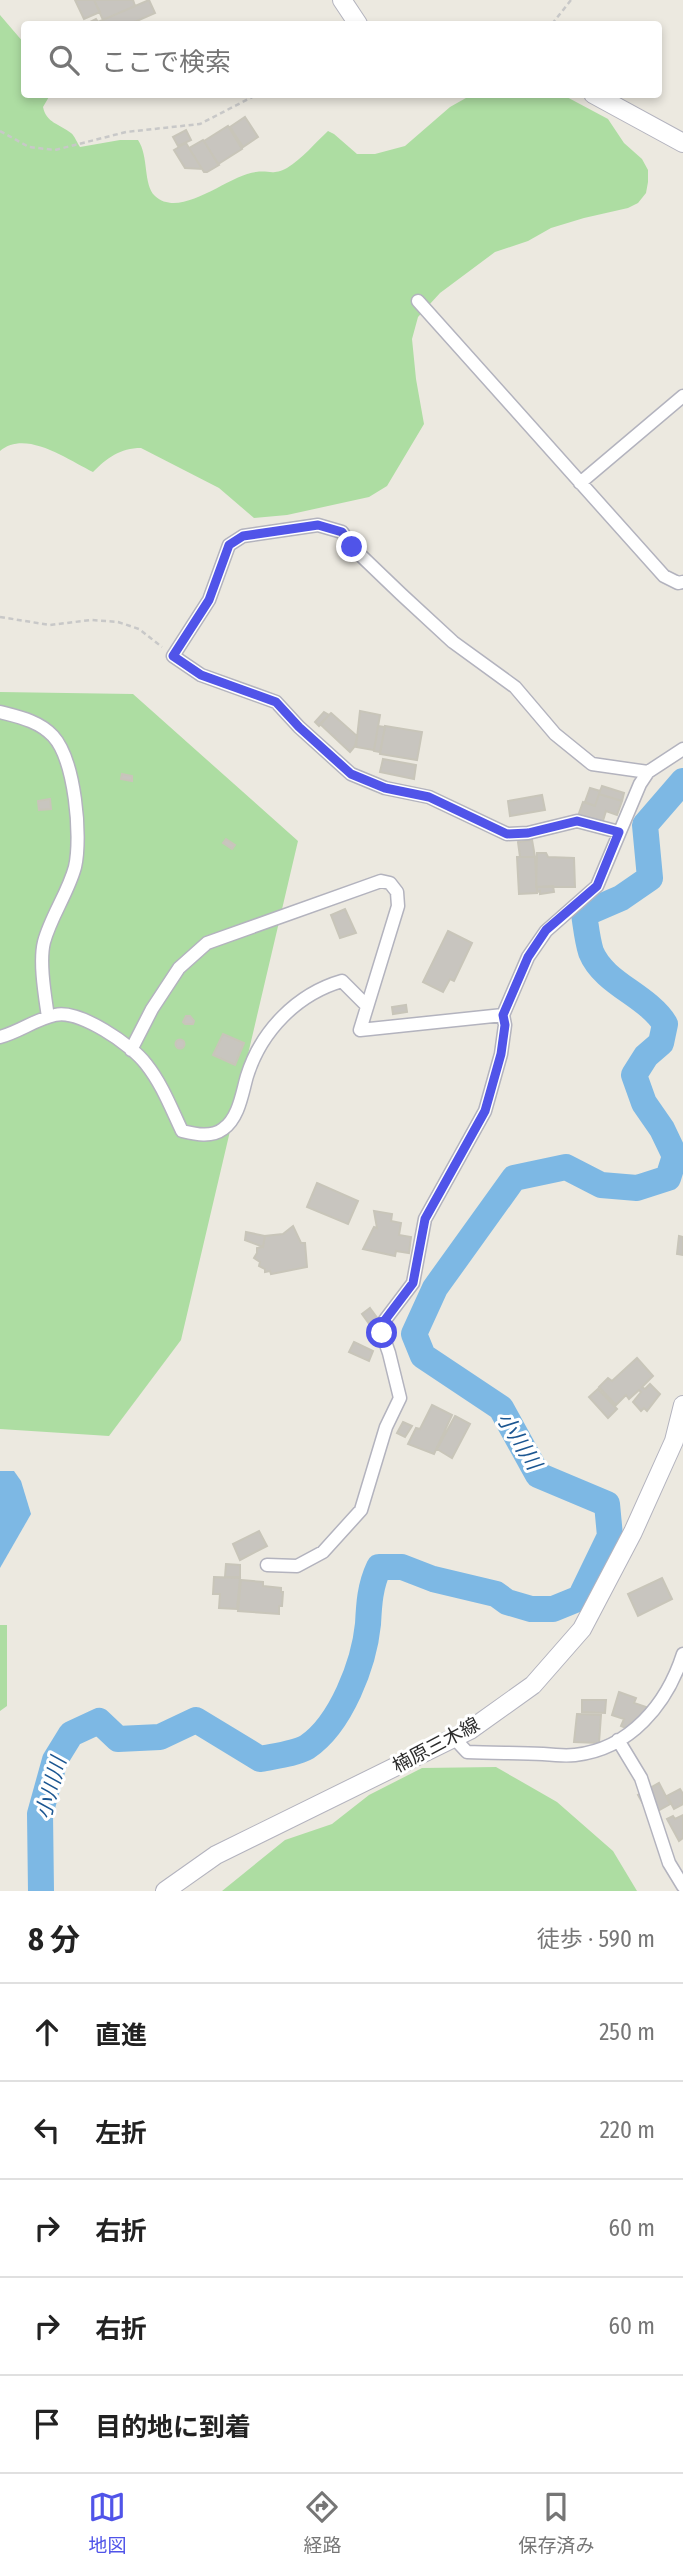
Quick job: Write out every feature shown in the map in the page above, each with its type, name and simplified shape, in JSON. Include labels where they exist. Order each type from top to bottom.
[{"type":"main road","points":[[342,0],[356,21]]},
{"type":"main road","points":[[600,98],[683,143]]},
{"type":"main road","name":"楠原三木線","points":[[165,1891],[216,1855],[470,1730],[533,1685],[582,1629],[679,1443],[683,1405]]},
{"type":"street","points":[[418,301],[664,576],[678,583],[683,582]]},
{"type":"street","points":[[580,483],[683,396]]},
{"type":"street","points":[[619,832],[577,821],[528,833],[507,834],[429,797],[385,788],[351,774],[299,727],[276,702],[201,675],[173,656],[209,600],[229,545],[243,536],[318,525],[342,532],[352,547],[401,594],[453,642],[515,687],[555,734],[592,764],[648,772]]},
{"type":"street","points":[[0,712],[35,723],[54,737],[65,757],[77,811],[75,867],[44,944],[44,987],[48,1017]]},
{"type":"street","points":[[267,1565],[297,1566],[323,1552],[361,1510],[386,1427],[400,1398],[382,1333],[385,1320],[413,1283],[425,1219],[485,1111],[501,1054],[505,1025],[503,1015],[528,957],[546,930],[597,886],[628,809],[648,772],[683,749]]},
{"type":"street","points":[[131,1050],[152,1009],[179,968],[207,943],[381,881],[390,883],[397,892],[398,906],[360,1030],[503,1015]]},
{"type":"street","points":[[0,1037],[56,1014],[70,1014],[92,1021],[144,1061],[161,1086],[182,1130],[199,1136],[222,1131],[234,1118],[249,1069],[268,1032],[294,1005],[323,986],[342,981],[366,1005]]},
{"type":"street","points":[[454,1738],[467,1752],[575,1755],[606,1747],[634,1731],[659,1706],[683,1654]]},
{"type":"street","points":[[618,1740],[641,1778],[669,1863],[683,1886]]},
{"type":"path","points":[[554,21],[571,0]]},
{"type":"path","points":[[0,131],[29,147],[55,150],[126,132],[200,124],[250,98]]},
{"type":"path","points":[[0,617],[50,625],[91,620],[118,622],[139,629],[173,656]]},
{"type":"green space","points":[[0,15],[21,40],[21,98],[48,98],[43,107],[47,117],[72,134],[80,147],[120,140],[138,140],[144,154],[151,191],[166,202],[191,200],[245,175],[287,168],[328,131],[357,154],[375,154],[405,146],[450,107],[466,98],[569,98],[608,119],[624,143],[642,159],[648,170],[646,193],[638,203],[551,228],[528,241],[495,252],[440,293],[418,317],[412,339],[424,424],[387,486],[369,497],[287,515],[254,518],[219,488],[141,448],[114,455],[93,472],[59,454],[34,445],[10,445],[0,451]]},
{"type":"green space","points":[[0,692],[133,694],[298,841],[181,1340],[109,1436],[0,1429]]},
{"type":"green space","points":[[0,1625],[7,1625],[7,1706],[0,1711]]},
{"type":"green space","points":[[496,1767],[557,1802],[613,1851],[637,1891],[222,1891],[285,1840],[332,1824],[369,1795],[422,1768]]},
{"type":"water","points":[[0,1471],[14,1471],[21,1481],[31,1514],[0,1568]]},
{"type":"building","points":[[75,0],[94,0],[100,12],[84,19]]},
{"type":"building","points":[[94,0],[133,0],[135,6],[103,20]]},
{"type":"building","points":[[149,0],[155,13],[137,21],[100,21]]},
{"type":"building","points":[[245,117],[258,137],[243,147],[230,127]]},
{"type":"building","points":[[228,126],[242,149],[218,164],[204,141]]},
{"type":"building","points":[[186,130],[191,140],[178,146],[173,137]]},
{"type":"building","points":[[203,140],[219,165],[207,172],[204,172],[189,148]]},
{"type":"building","points":[[186,143],[202,169],[185,168],[174,150]]},
{"type":"building","points":[[360,711],[380,715],[374,750],[356,747]]},
{"type":"building","points":[[324,712],[329,715],[319,726],[315,722]]},
{"type":"building","points":[[331,713],[357,736],[355,746],[350,752],[320,724]]},
{"type":"building","points":[[378,726],[385,727],[380,752],[374,751]]},
{"type":"building","points":[[385,726],[422,732],[417,760],[380,754]]},
{"type":"building","points":[[383,759],[416,765],[414,779],[380,772]]},
{"type":"building","points":[[122,774],[132,776],[132,781],[121,779]]},
{"type":"building","points":[[602,786],[624,793],[622,801],[599,794]]},
{"type":"building","points":[[590,788],[600,791],[595,806],[585,802]]},
{"type":"building","points":[[599,794],[622,801],[617,815],[606,811],[602,824],[578,816],[583,802],[595,806]]},
{"type":"building","points":[[542,795],[545,810],[510,816],[508,801]]},
{"type":"building","points":[[50,799],[51,809],[39,810],[38,801]]},
{"type":"building","points":[[226,839],[235,845],[232,849],[223,843]]},
{"type":"building","points":[[532,840],[535,857],[520,857],[518,842]]},
{"type":"building","points":[[537,853],[546,853],[548,857],[574,858],[575,887],[536,887]]},
{"type":"building","points":[[517,857],[535,857],[537,893],[519,894]]},
{"type":"building","points":[[553,886],[554,892],[537,892],[537,887]]},
{"type":"building","points":[[345,909],[356,933],[340,938],[331,915]]},
{"type":"building","points":[[448,931],[472,943],[454,981],[450,979],[443,992],[423,982]]},
{"type":"building","points":[[406,1005],[407,1012],[393,1014],[392,1007]]},
{"type":"building","points":[[186,1016],[190,1016],[193,1024],[183,1022]]},
{"type":"building","points":[[223,1034],[244,1043],[235,1065],[213,1055]]},
{"type":"building","points":[[180,1039],[185,1044],[180,1049],[175,1044]]},
{"type":"building","points":[[317,1183],[358,1201],[348,1224],[307,1207]]},
{"type":"building","points":[[374,1211],[392,1214],[391,1221],[401,1223],[399,1235],[411,1237],[409,1253],[396,1251],[395,1256],[363,1249],[374,1227],[377,1228]]},
{"type":"building","points":[[293,1226],[301,1243],[305,1243],[307,1267],[271,1274],[270,1271],[265,1272],[265,1269],[259,1266],[260,1262],[254,1258],[257,1248],[263,1247],[265,1236],[283,1234]]},
{"type":"building","points":[[246,1232],[265,1236],[263,1247],[245,1240]]},
{"type":"building","points":[[679,1236],[683,1237],[683,1255],[677,1254]]},
{"type":"building","points":[[370,1308],[378,1319],[370,1325],[362,1314]]},
{"type":"building","points":[[354,1342],[373,1351],[369,1361],[349,1352]]},
{"type":"building","points":[[637,1358],[653,1376],[642,1387],[645,1389],[650,1384],[660,1394],[647,1411],[644,1408],[641,1411],[633,1402],[641,1392],[639,1390],[629,1399],[626,1395],[616,1405],[599,1387],[608,1378],[612,1381]]},
{"type":"building","points":[[598,1389],[617,1409],[608,1418],[589,1397]]},
{"type":"building","points":[[432,1405],[452,1415],[434,1454],[408,1444],[416,1428],[420,1429]]},
{"type":"building","points":[[455,1416],[470,1424],[452,1458],[437,1449]]},
{"type":"building","points":[[403,1422],[412,1426],[405,1437],[397,1433]]},
{"type":"building","points":[[259,1531],[267,1546],[240,1560],[233,1544]]},
{"type":"building","points":[[226,1564],[240,1565],[240,1577],[225,1577]]},
{"type":"building","points":[[214,1577],[240,1578],[237,1609],[219,1608],[220,1594],[213,1594]]},
{"type":"building","points":[[662,1578],[672,1599],[638,1616],[628,1594]]},
{"type":"building","points":[[241,1580],[263,1582],[263,1586],[281,1588],[282,1606],[279,1606],[279,1614],[238,1611]]},
{"type":"building","points":[[619,1692],[636,1698],[634,1703],[649,1708],[633,1731],[621,1726],[624,1719],[612,1715]]},
{"type":"building","points":[[582,1700],[606,1700],[605,1713],[582,1712]]},
{"type":"building","points":[[577,1714],[601,1715],[599,1743],[574,1742]]},
{"type":"building","points":[[659,1783],[670,1804],[652,1814],[647,1811],[638,1795]]},
{"type":"building","points":[[680,1789],[683,1804],[674,1809],[667,1796]]},
{"type":"building","points":[[683,1815],[683,1838],[679,1841],[667,1819]]},
{"type":"waterway","name":"小川川","points":[[41,1891],[40,1814],[55,1760],[71,1734],[99,1721],[118,1739],[160,1737],[196,1720],[260,1759],[307,1747],[330,1724],[349,1692],[362,1657],[372,1588],[379,1567],[402,1567],[433,1579],[496,1594],[507,1602],[531,1609],[553,1609],[580,1598],[610,1536],[607,1504],[538,1475],[501,1408],[423,1356],[414,1334],[435,1288],[514,1178],[566,1167],[601,1185],[637,1188],[668,1178],[675,1156],[662,1129],[644,1103],[634,1075],[646,1056],[661,1043],[665,1024],[648,1005],[615,981],[597,963],[591,952],[584,914],[621,898],[650,878],[645,825],[683,781]]},
{"type":"route","points":[[352,547],[342,532],[318,525],[243,536],[229,545],[209,600],[173,656],[201,675],[276,702],[299,727],[351,774],[385,788],[429,797],[507,834],[528,833],[577,821],[619,832],[597,886],[546,930],[528,957],[503,1015],[505,1025],[501,1054],[485,1111],[425,1219],[413,1283],[385,1320],[382,1333]]}]
